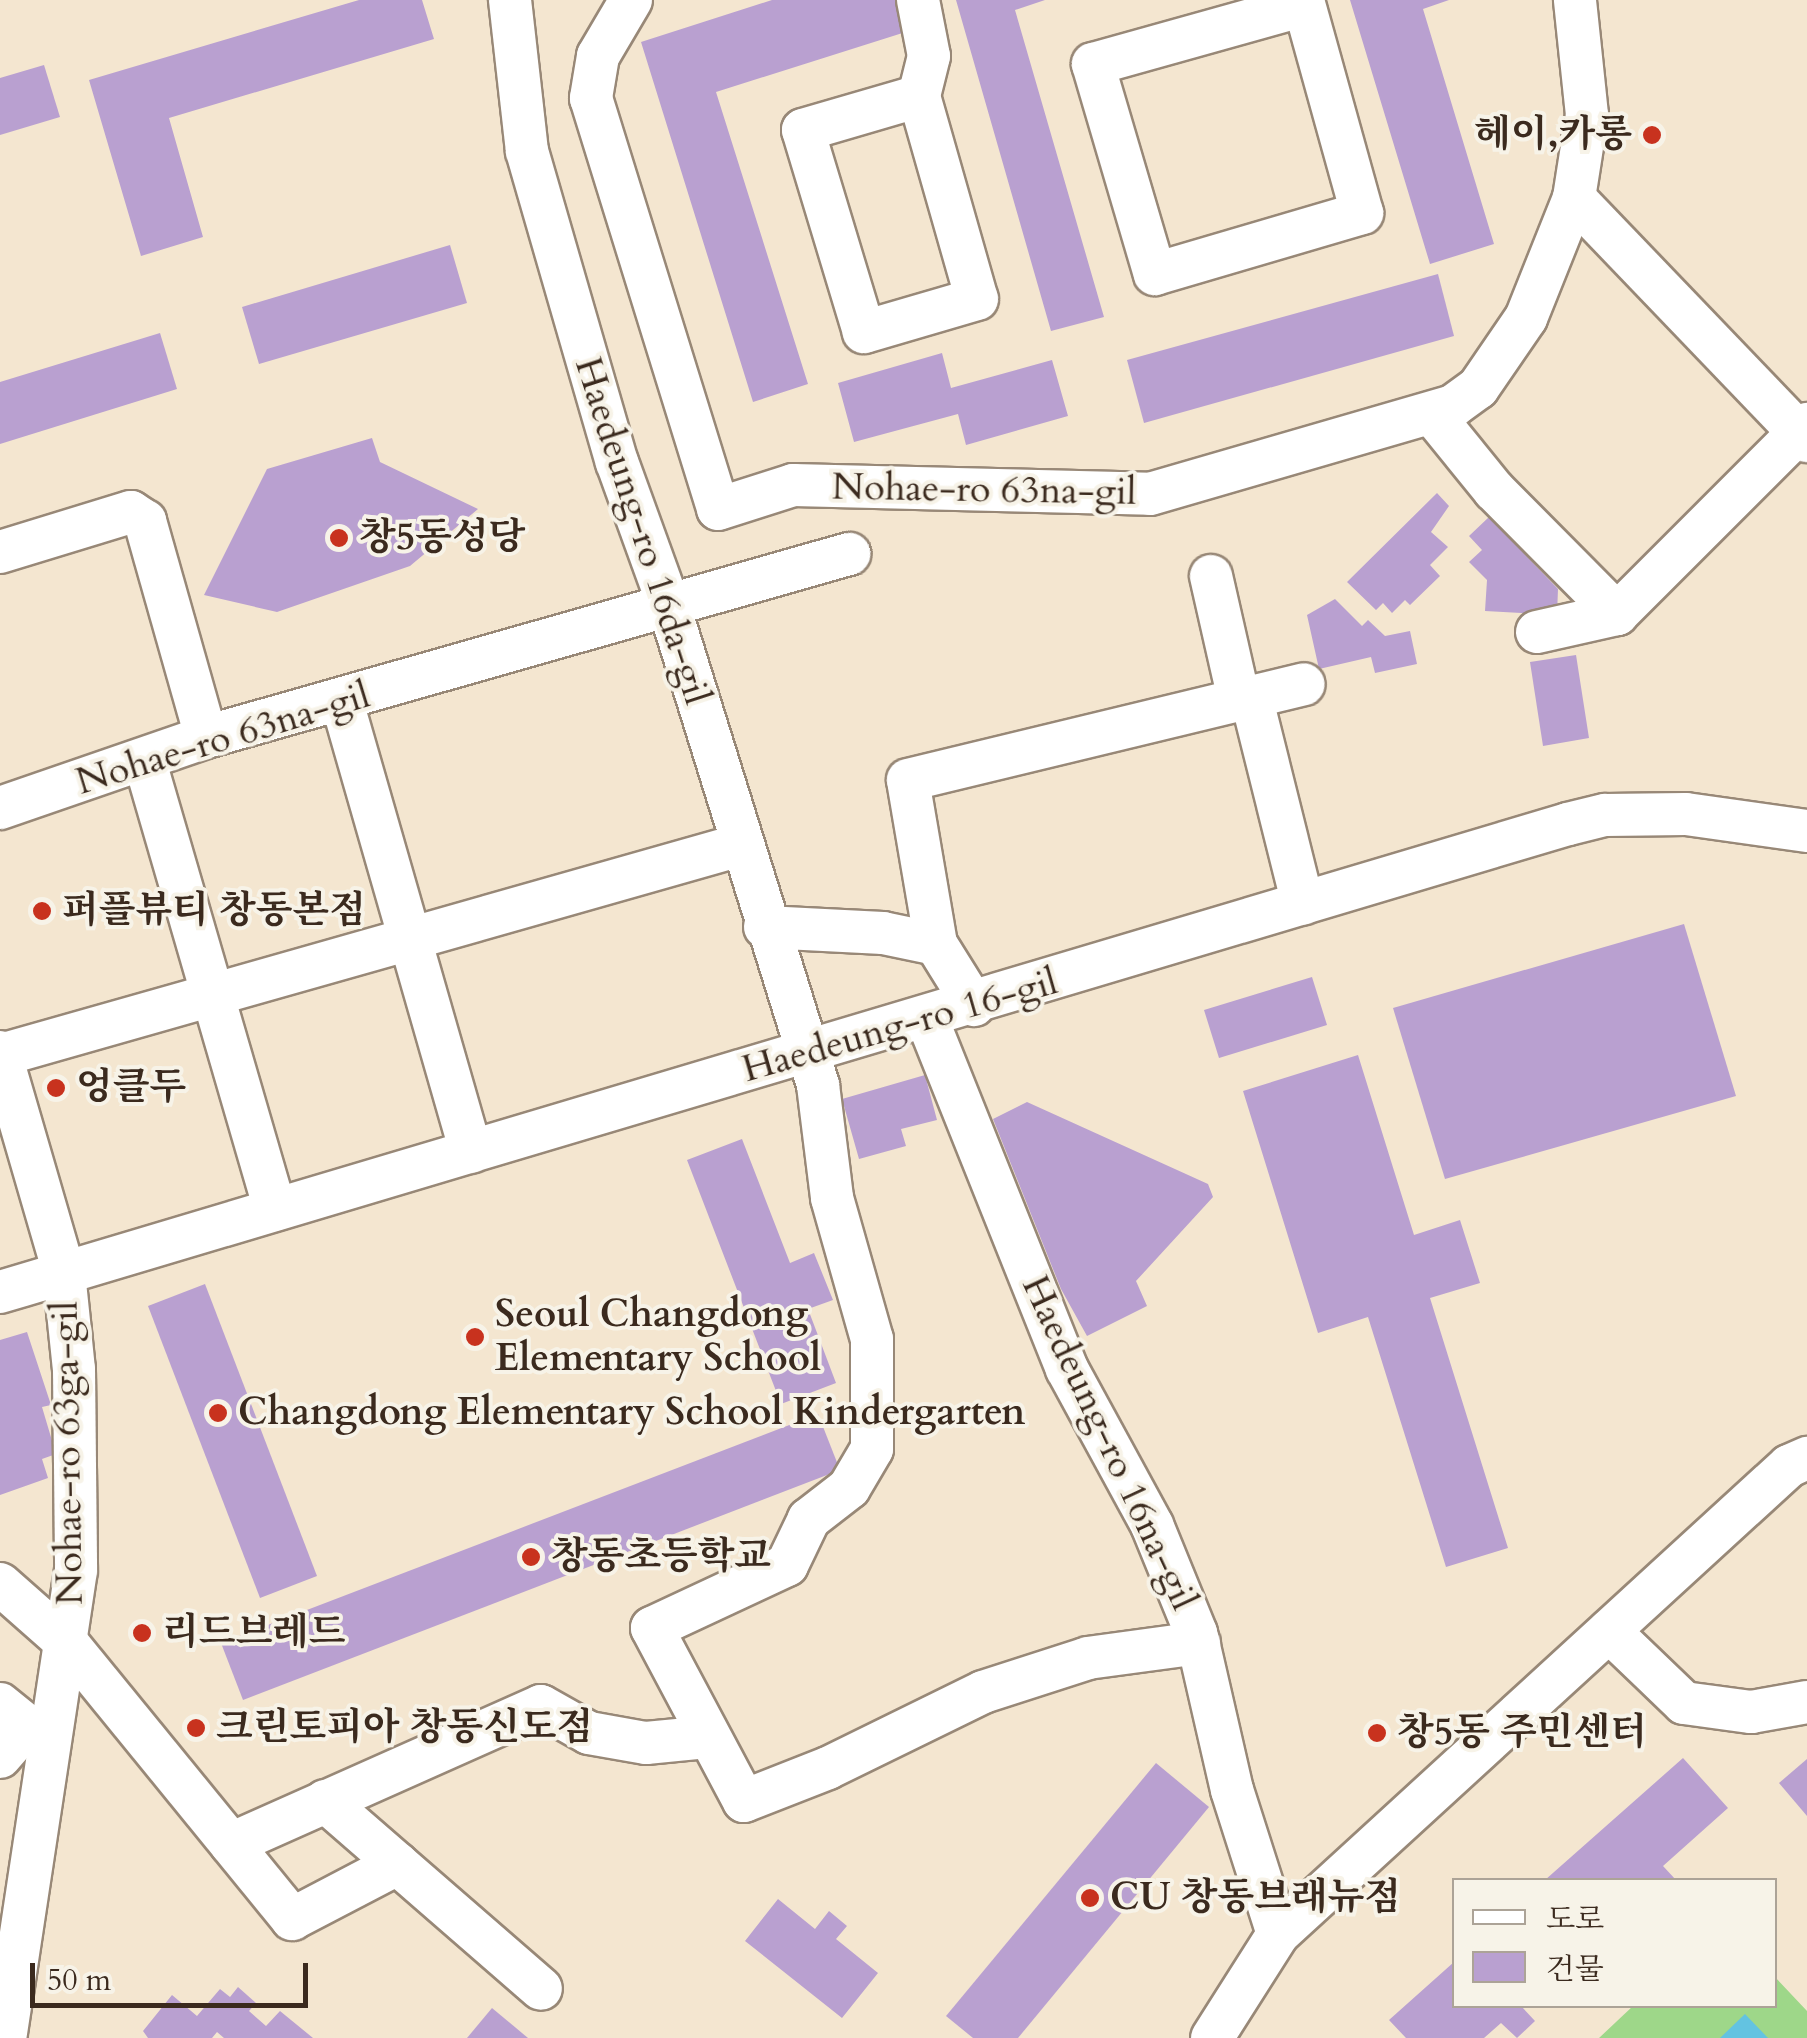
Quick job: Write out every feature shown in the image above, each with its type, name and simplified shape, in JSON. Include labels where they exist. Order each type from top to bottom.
[{"type":"street","name":"Haedeung-ro 16da-gil","points":[[510,0],[527,151],[617,462],[668,604],[765,927],[818,1085],[832,1198],[872,1339],[872,1449],[849,1488],[809,1519],[787,1565],[652,1628],[707,1736]]},
{"type":"street","name":"Nohae-ro 63na-gil","points":[[631,0],[598,56],[591,98],[718,509],[793,486],[1150,494],[1434,416],[1478,388],[1502,358],[1526,318],[1574,198],[1587,115],[1574,0]]},
{"type":"street","points":[[918,0],[928,56],[918,96],[976,300],[864,332],[804,130],[918,96]]},
{"type":"street","points":[[1302,3],[1362,213],[1155,274],[1093,64],[1302,3]]},
{"type":"street","points":[[1537,632],[1617,614],[1804,432],[1574,198]]},
{"type":"street","points":[[1434,416],[1494,490],[1617,614]]},
{"type":"street","points":[[0,552],[131,512],[145,521],[206,738]]},
{"type":"street","name":"Nohae-ro 63na-gil","points":[[0,808],[145,762],[206,738],[849,554]]},
{"type":"street","points":[[1211,576],[1303,904]]},
{"type":"street","points":[[974,1005],[936,944],[908,780],[1304,684]]},
{"type":"street","points":[[342,702],[471,1152]]},
{"type":"street","points":[[145,762],[275,1210]]},
{"type":"street","name":"Haedeung-ro 16-gil","points":[[0,1292],[1605,816],[1686,814],[1807,831]]},
{"type":"street","points":[[0,1054],[409,942],[740,845]]},
{"type":"street","points":[[765,927],[882,933],[936,944]]},
{"type":"street","name":"Haedeung-ro 16na-gil","points":[[927,1020],[1068,1369],[1152,1524],[1198,1643],[1232,1790],[1278,1934]]},
{"type":"street","name":"Nohae-ro 63ga-gil","points":[[0,1054],[64,1273],[74,1388],[76,1570],[68,1644],[5,2038]]},
{"type":"street","points":[[1212,2038],[1278,1934],[1789,1466],[1807,1458]]},
{"type":"street","points":[[0,1584],[68,1644],[292,1919],[397,1864]]},
{"type":"street","points":[[1609,1631],[1684,1702],[1751,1712],[1807,1702]]},
{"type":"street","points":[[231,1844],[540,1706],[589,1732],[646,1743],[707,1736],[744,1800],[828,1768],[983,1692],[1088,1658],[1198,1643]]},
{"type":"street","points":[[0,1704],[27,1726],[0,1757]]},
{"type":"street","points":[[325,1801],[541,1990]]},
{"type":"green space","points":[[1777,1979],[1807,2011],[1807,2038],[1599,2038],[1631,2008],[1777,2008]]},
{"type":"water","points":[[1745,2014],[1768,2038],[1720,2038]]},
{"type":"building","points":[[359,0],[422,0],[434,39],[169,118],[203,237],[141,256],[89,80]]},
{"type":"building","points":[[772,0],[902,0],[912,30],[716,92],[808,384],[753,402],[641,42]]},
{"type":"building","points":[[956,0],[1045,0],[1015,10],[1104,317],[1051,331]]},
{"type":"building","points":[[1350,0],[1449,0],[1423,9],[1494,244],[1430,264]]},
{"type":"building","points":[[44,65],[60,117],[0,135],[0,78]]},
{"type":"building","points":[[450,245],[467,303],[259,364],[242,307]]},
{"type":"building","points":[[1438,274],[1454,336],[1144,423],[1127,360]]},
{"type":"building","points":[[160,333],[177,389],[0,444],[0,382]]},
{"type":"building","points":[[942,353],[951,388],[1052,360],[1068,416],[966,445],[958,414],[854,442],[838,383]]},
{"type":"building","name":"창5동성당","points":[[372,438],[380,462],[478,509],[410,566],[277,612],[204,595],[267,469]]},
{"type":"building","points":[[1437,493],[1449,506],[1431,532],[1448,547],[1430,565],[1440,576],[1410,605],[1405,600],[1392,613],[1383,603],[1376,610],[1347,582]]},
{"type":"building","points":[[1489,517],[1558,589],[1557,615],[1485,611],[1487,580],[1469,562],[1482,550],[1469,536]]},
{"type":"building","points":[[1335,599],[1362,626],[1368,620],[1385,636],[1410,631],[1417,664],[1375,673],[1371,657],[1319,669],[1307,615]]},
{"type":"building","points":[[1576,655],[1589,738],[1543,746],[1530,662]]},
{"type":"building","points":[[1684,924],[1736,1096],[1445,1179],[1393,1008]]},
{"type":"building","points":[[1312,977],[1327,1025],[1219,1058],[1204,1010]]},
{"type":"building","points":[[1358,1055],[1414,1235],[1460,1220],[1480,1283],[1430,1298],[1508,1548],[1446,1567],[1368,1317],[1318,1333],[1243,1091]]},
{"type":"building","points":[[925,1075],[937,1120],[901,1129],[906,1146],[859,1159],[842,1099]]},
{"type":"building","points":[[1027,1102],[1208,1184],[1213,1197],[1136,1281],[1147,1306],[1087,1336],[1061,1289],[993,1119]]},
{"type":"building","points":[[742,1139],[790,1263],[814,1253],[833,1300],[808,1309],[836,1383],[781,1404],[687,1160]]},
{"type":"building","points":[[205,1284],[317,1576],[260,1598],[148,1306]]},
{"type":"building","points":[[27,1332],[51,1405],[42,1407],[56,1454],[42,1459],[48,1478],[0,1495],[0,1340]]},
{"type":"building","name":"창동초등학교","points":[[818,1414],[840,1470],[243,1700],[221,1643]]},
{"type":"building","points":[[1683,1758],[1728,1808],[1663,1866],[1674,1878],[1547,1878]]},
{"type":"building","points":[[1807,1759],[1807,1816],[1779,1783]]},
{"type":"building","points":[[1156,1763],[1209,1807],[1018,2038],[973,2038],[946,2016]]},
{"type":"building","points":[[778,1899],[815,1929],[829,1911],[847,1926],[836,1939],[878,1973],[842,2018],[745,1941]]},
{"type":"building","points":[[1452,1964],[1452,2008],[1523,2008],[1535,2021],[1517,2038],[1501,2023],[1484,2038],[1406,2038],[1389,2020]]},
{"type":"building","points":[[238,1987],[256,2003],[249,2011],[266,2026],[280,2011],[313,2038],[224,2038],[217,2032],[212,2038],[148,2038],[143,2031],[172,1995],[197,2016],[220,1989],[230,1997]]},
{"type":"building","points":[[492,2008],[528,2038],[467,2038]]},
{"type":"place","name":"헤이,카롱","points":[[1652,135]]},
{"type":"place","name":"창5동성당","points":[[339,538]]},
{"type":"place","name":"퍼플뷰티 창동본점","points":[[42,911]]},
{"type":"place","name":"엉클두","points":[[56,1088]]},
{"type":"place","name":"Seoul Changdong Elementary School","points":[[475,1337]]},
{"type":"place","name":"Changdong Elementary School Kindergarten","points":[[218,1413]]},
{"type":"place","name":"창동초등학교","points":[[531,1557]]},
{"type":"place","name":"리드브레드","points":[[142,1633]]},
{"type":"place","name":"크린토피아 창동신도점","points":[[196,1728]]},
{"type":"place","name":"창5동 주민센터","points":[[1377,1733]]},
{"type":"place","name":"CU 창동브래뉴점","points":[[1090,1898]]}]
